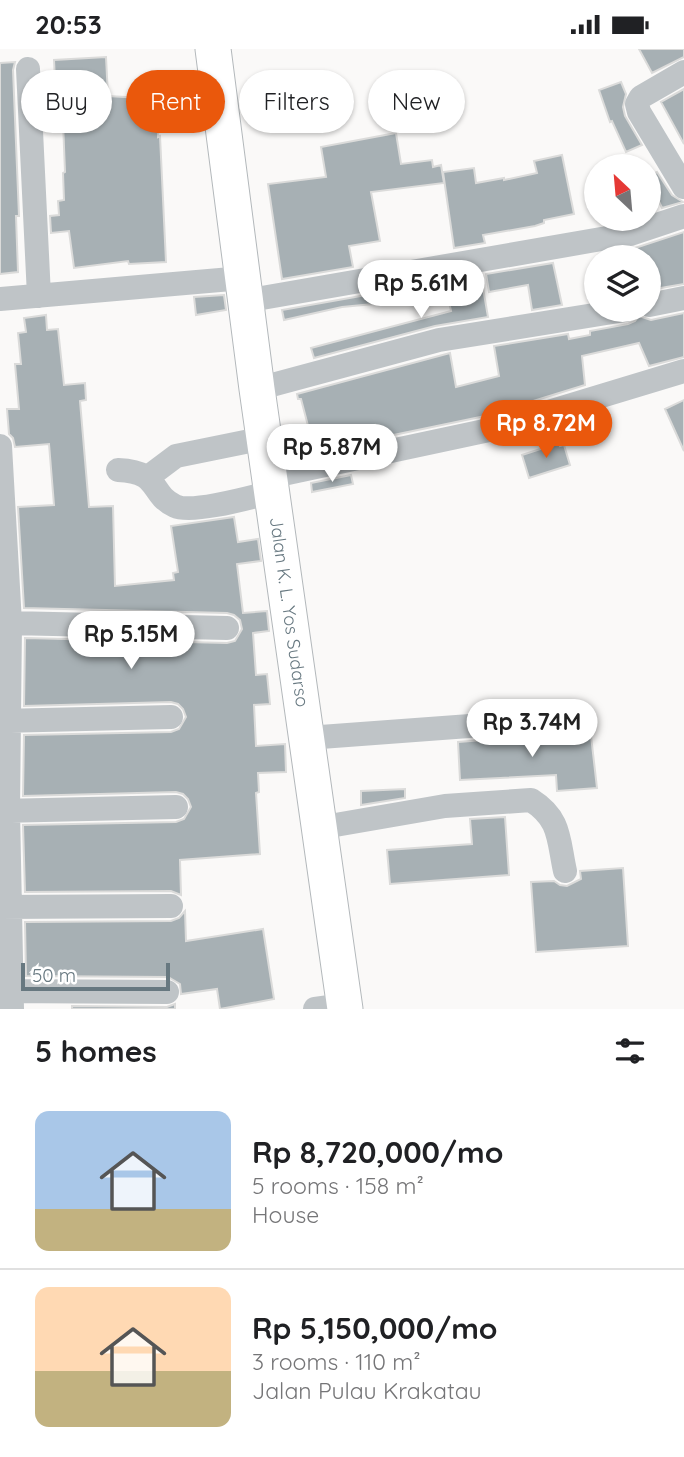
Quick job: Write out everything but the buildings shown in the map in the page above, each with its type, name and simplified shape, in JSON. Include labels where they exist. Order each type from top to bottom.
[{"type":"highway","name":"Jalan K. L. Yos Sudarso","points":[[213,49],[257,389],[307,738],[335,1008]]},
{"type":"street","points":[[28,69],[39,296]]},
{"type":"street","points":[[684,72],[641,97],[637,104],[639,112],[684,187]]},
{"type":"street","points":[[0,299],[244,289],[630,234],[684,216]]},
{"type":"street","points":[[661,303],[684,298]]},
{"type":"street","points":[[257,389],[439,340],[584,317]]},
{"type":"street","points":[[118,470],[135,471],[148,477],[172,505],[183,509],[214,505],[270,484],[489,430],[684,371]]},
{"type":"street","points":[[148,477],[176,456],[264,438]]},
{"type":"street","points":[[0,446],[5,622],[4,811],[8,997],[167,992]]},
{"type":"street","points":[[5,622],[227,628]]},
{"type":"street","points":[[5,721],[171,717]]},
{"type":"street","points":[[307,738],[578,718]]},
{"type":"street","points":[[318,828],[445,806],[531,800],[550,815],[556,829],[565,871]]},
{"type":"street","points":[[4,811],[176,807]]},
{"type":"street","points":[[5,907],[171,906]]}]
